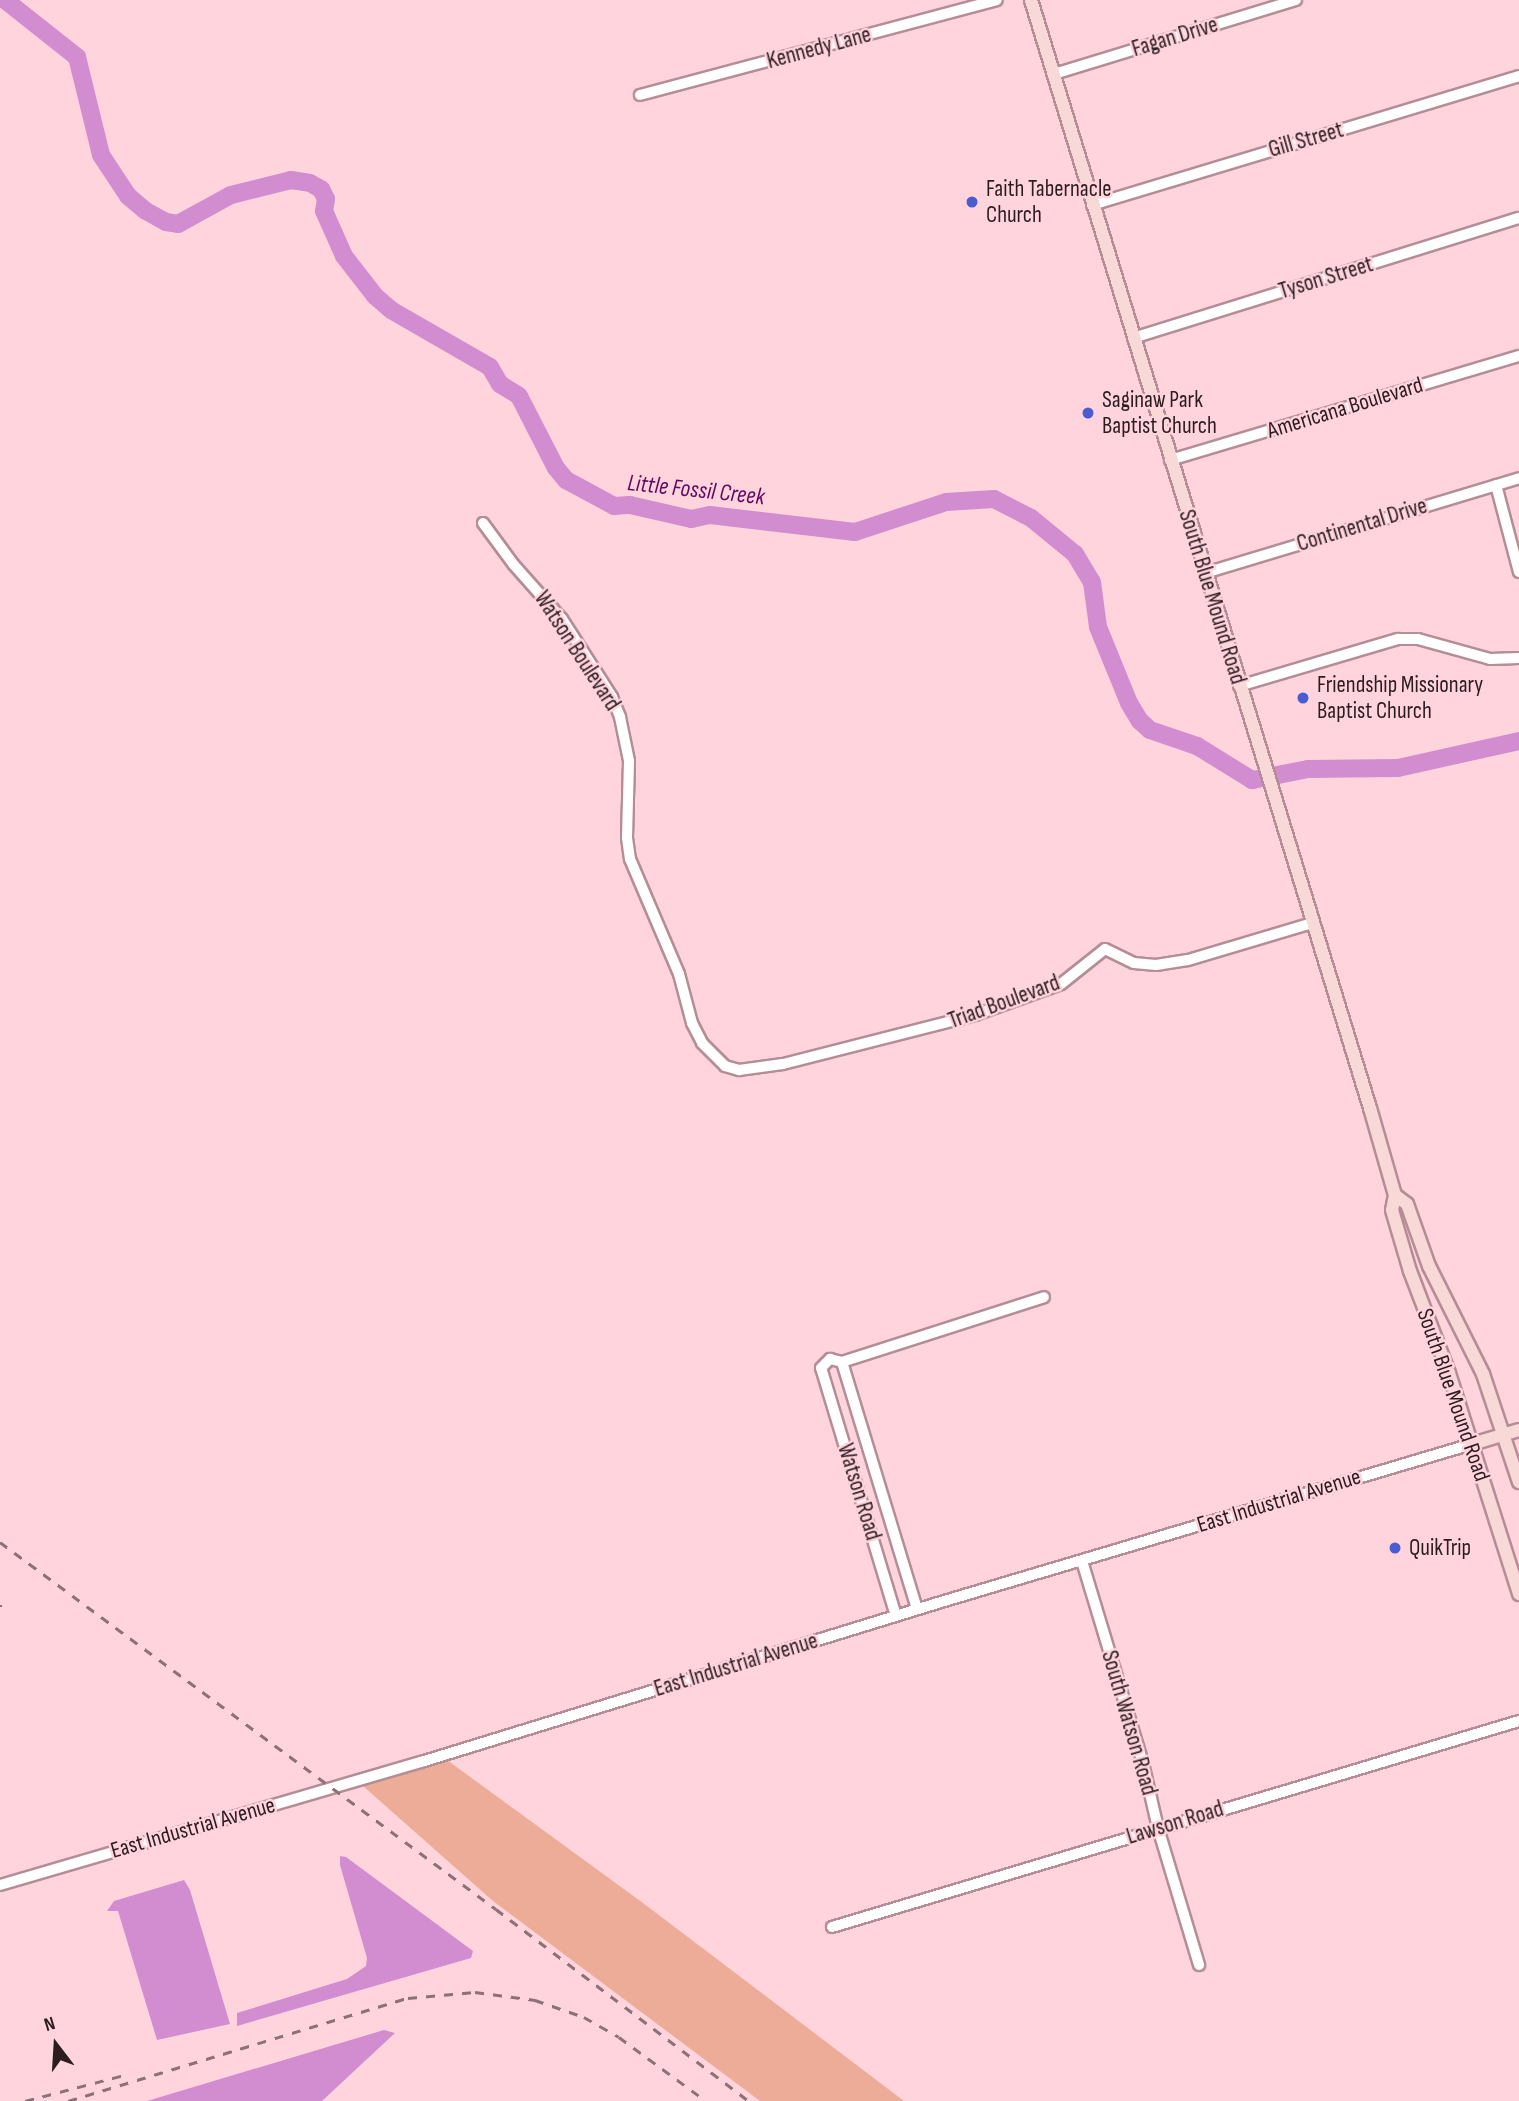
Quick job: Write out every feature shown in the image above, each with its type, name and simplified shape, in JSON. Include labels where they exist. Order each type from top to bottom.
[{"type":"main road","name":"South Blue Mound Road","points":[[1031,0],[1395,1195],[1392,1210],[1410,1271],[1472,1444],[1519,1594]]},
{"type":"main road","name":"South Blue Mound Road","points":[[1395,1195],[1407,1204],[1424,1255],[1488,1386],[1519,1482]]},
{"type":"main road","points":[[1472,1444],[1519,1430]]},
{"type":"street","name":"Kennedy Lane","points":[[640,95],[997,0]]},
{"type":"street","name":"Fagan Drive","points":[[1054,74],[1296,0]]},
{"type":"street","name":"Gill Street","points":[[1092,205],[1519,75]]},
{"type":"street","name":"Tyson Street","points":[[1133,338],[1519,218]]},
{"type":"street","name":"Americana Boulevard","points":[[1170,460],[1519,356]]},
{"type":"street","name":"Continental Drive","points":[[1205,573],[1519,478]]},
{"type":"street","points":[[1496,485],[1519,572]]},
{"type":"street","name":"Watson Boulevard","points":[[483,523],[514,565],[562,620],[612,697],[620,717],[629,761],[628,838],[631,859],[678,974],[692,1023],[702,1043],[725,1066]]},
{"type":"street","points":[[1239,685],[1398,639],[1418,639],[1490,659],[1519,659]]},
{"type":"street","name":"Triad Boulevard","points":[[725,1066],[739,1070],[783,1065],[975,1015],[1062,984],[1105,949],[1134,963],[1156,965],[1188,960],[1312,923]]},
{"type":"street","points":[[917,1609],[842,1362],[1044,1297]]},
{"type":"street","name":"Watson Road","points":[[842,1362],[830,1359],[821,1368],[896,1616]]},
{"type":"street","name":"East Industrial Avenue","points":[[0,1885],[421,1762],[917,1609],[1472,1444]]},
{"type":"street","name":"South Watson Road","points":[[1082,1561],[1143,1763],[1158,1828],[1199,1965]]},
{"type":"street","name":"Lawson Road","points":[[832,1927],[1519,1721]]},
{"type":"shaded area","points":[[447,1760],[643,1903],[904,2101],[760,2101],[493,1901],[363,1786]]},
{"type":"shaded area","points":[[340,1856],[346,1857],[473,1951],[471,1958],[237,2026],[237,2013],[347,1979],[366,1966],[367,1958],[340,1865]]},
{"type":"shaded area","points":[[184,1880],[190,1890],[230,2024],[157,2040],[118,1911],[107,1911],[114,1901]]},
{"type":"shaded area","points":[[384,2030],[395,2033],[322,2101],[147,2101]]},
{"type":"waterway","name":"Little Fossil Creek","points":[[5,0],[77,57],[101,155],[128,196],[146,211],[166,222],[178,224],[231,195],[291,180],[310,183],[321,189],[326,199],[324,211],[344,256],[375,296],[391,310],[490,367],[500,384],[519,396],[556,468],[566,480],[614,506],[630,505],[691,519],[710,515],[855,532],[946,502],[994,499],[1031,518],[1075,554],[1092,582],[1098,627],[1129,703],[1140,721],[1150,730],[1197,746],[1252,780],[1308,769],[1398,768],[1519,741]]},
{"type":"railway","points":[[0,1542],[496,1909],[749,2101]]},
{"type":"railway","points":[[68,2101],[408,1998],[475,1992],[535,2000],[584,2017],[619,2037],[706,2101]]},
{"type":"railway","points":[[25,2101],[128,2074]]},
{"type":"place","name":"Faith Tabernacle Church","points":[[972,202]]},
{"type":"place","name":"Saginaw Park Baptist Church","points":[[1088,413]]},
{"type":"place","name":"Friendship Missionary Baptist Church","points":[[1303,698]]},
{"type":"place","name":"QuikTrip","points":[[1395,1548]]}]
